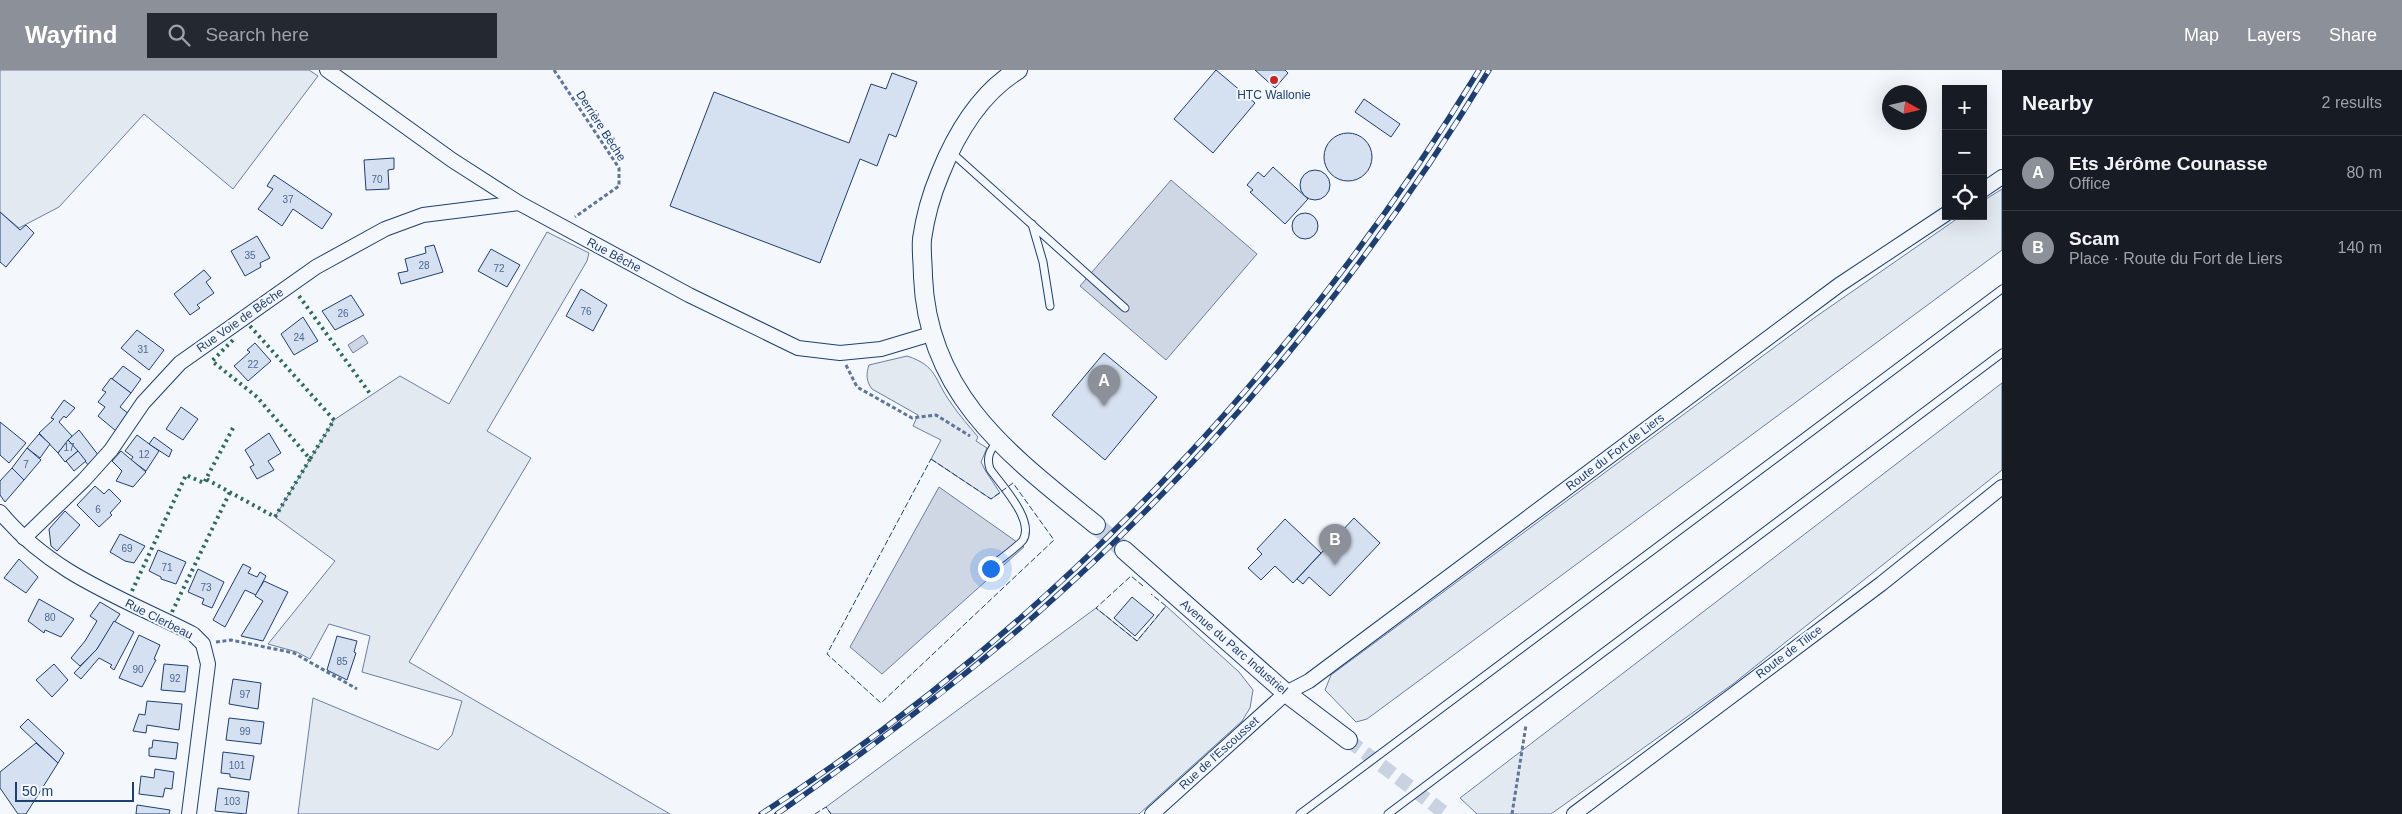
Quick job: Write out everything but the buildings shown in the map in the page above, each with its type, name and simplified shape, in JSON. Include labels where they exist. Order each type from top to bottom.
[{"type":"street","name":"Rue Bêche","points":[[327,70],[452,160],[519,203],[689,295],[798,348],[840,353],[881,349],[931,334]]},
{"type":"street","points":[[1018,70],[1004,79],[992,91],[961,129],[949,150],[936,184],[922,240],[924,302],[931,334],[947,373],[961,397],[995,445],[1096,525]]},
{"type":"street","points":[[1987,187],[2002,177]]},
{"type":"street","name":"Rue Voie de Bêche","points":[[24,538],[95,468],[111,450],[144,403],[180,363],[316,267],[385,229],[423,215],[519,203]]},
{"type":"street","name":"Route du Fort de Liers","points":[[1286,693],[1309,681],[1839,285],[1942,217]]},
{"type":"street","name":"Route de Tilice","points":[[1574,814],[1881,584],[2002,487]]},
{"type":"street","name":"Rue Clerbeau","points":[[0,512],[24,538],[64,570],[193,634],[203,644],[208,664],[189,814]]},
{"type":"street","name":"Avenue du Parc Industriel","points":[[1124,550],[1286,693],[1348,740]]},
{"type":"street","name":"Rue de l'Escousset","points":[[1152,814],[1286,693]]},
{"type":"lane","points":[[949,150],[1125,308]]},
{"type":"lane","points":[[1032,223],[1043,262],[1050,306]]},
{"type":"lane","points":[[1300,814],[2002,288]]},
{"type":"lane","points":[[1388,814],[2002,353]]},
{"type":"lane","points":[[984,572],[1023,540],[1026,527],[1021,511],[990,469],[988,462],[995,445]]},
{"type":"path","name":"Derrière Bèche","points":[[554,70],[619,168],[619,186],[562,226]]},
{"type":"path","points":[[840,353],[857,387],[912,418],[936,415],[995,445]]},
{"type":"path","points":[[203,644],[231,640],[294,654],[330,676],[357,689]]},
{"type":"path","points":[[1512,814],[1528,710]]},
{"type":"shaded area","points":[[0,70],[309,70],[318,76],[233,189],[144,114],[59,207],[19,228],[0,212]]},
{"type":"shaded area","points":[[1171,180],[1257,254],[1166,360],[1080,286]]},
{"type":"shaded area","points":[[2002,189],[2002,250],[1367,719],[1356,722],[1325,690],[1331,675],[1814,318],[1955,220],[1987,220],[1987,198]]},
{"type":"shaded area","points":[[547,232],[589,253],[587,261],[487,431],[531,458],[409,662],[670,814],[298,814],[313,698],[438,750],[452,735],[462,701],[362,672],[370,636],[329,624],[310,659],[297,652],[268,644],[335,561],[275,517],[334,420],[400,376],[449,404]]},
{"type":"shaded area","points":[[363,335],[368,343],[353,353],[348,345]]},
{"type":"shaded area","points":[[907,356],[925,364],[930,369],[954,407],[978,437],[976,441],[987,448],[981,462],[1000,493],[991,499],[931,459],[941,440],[913,426],[918,415],[872,389],[870,386],[867,377],[869,365]]},
{"type":"shaded area","points":[[2002,383],[2002,470],[1733,684],[1551,814],[1477,814],[1460,798]]},
{"type":"shaded area","points":[[939,487],[1024,547],[882,674],[850,647]]},
{"type":"shaded area","points":[[1166,606],[1239,672],[1253,690],[1250,708],[1242,721],[1139,814],[831,814],[826,807],[1096,608],[1137,641]]},
{"type":"tunnel","points":[[1096,525],[1124,550]]},
{"type":"tunnel","points":[[1348,740],[1446,814]]},
{"type":"railway","points":[[761,814],[868,740],[971,660],[1069,574],[1162,482],[1249,386],[1332,284],[1408,179],[1479,70]]},
{"type":"railway","points":[[777,814],[912,716],[977,664],[1041,610],[1106,550],[1168,488],[1228,424],[1340,288],[1393,217],[1489,70]]},
{"type":"hedge","points":[[299,296],[371,395]]},
{"type":"hedge","points":[[250,326],[334,420],[310,459]]},
{"type":"hedge","points":[[233,428],[206,479],[275,517],[310,459],[257,397],[212,361],[235,338]]},
{"type":"hedge","points":[[132,591],[186,475],[204,483],[206,479],[209,480]]},
{"type":"hedge","points":[[172,612],[230,492],[228,491]]},
{"type":"fence","points":[[931,459],[991,499],[1013,483],[1054,540],[881,703],[827,654],[931,459]]},
{"type":"fence","points":[[1143,586],[1131,576],[1096,608],[1137,641],[1166,606],[1151,594]]},
{"type":"fence","points":[[815,814],[826,807],[831,814]]},
{"type":"place","name":"HTC Wallonie","points":[[1274,80]]},
{"type":"place","name":"Ets Jérôme Counasse","points":[[1104,406]]},
{"type":"place","name":"Scam","points":[[1335,565]]}]
